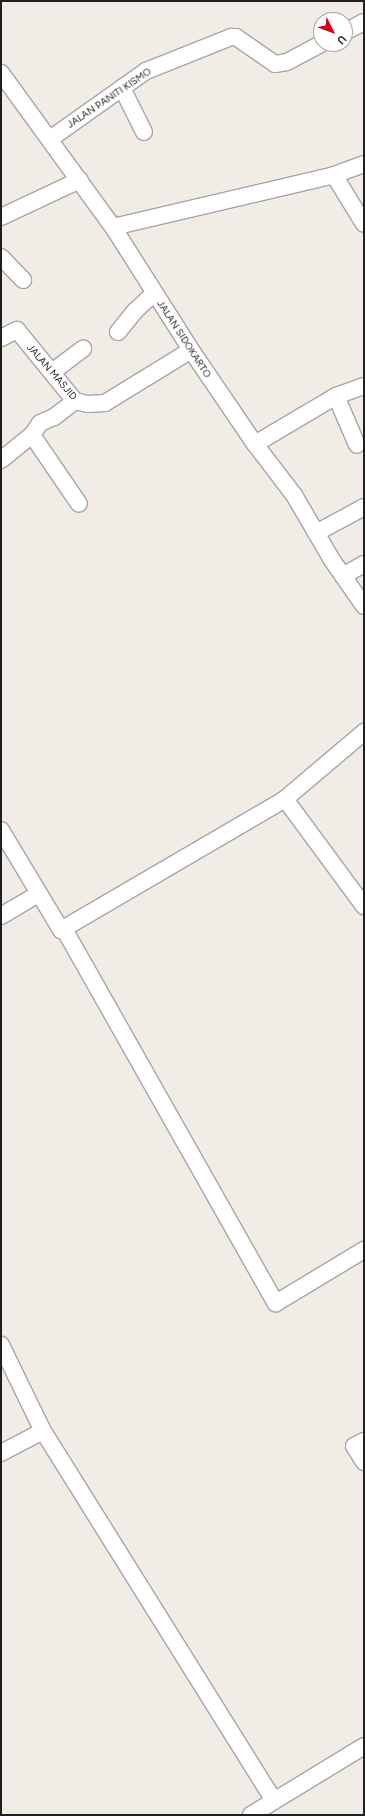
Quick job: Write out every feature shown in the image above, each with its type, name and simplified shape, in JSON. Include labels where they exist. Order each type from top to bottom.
[{"type":"street","points":[[353,28],[364,22]]},
{"type":"street","name":"JALAN PANITI KISMO","points":[[50,139],[146,71],[231,37],[236,37],[275,64],[287,62],[313,48]]},
{"type":"street","name":"JALAN SIDOKARTO","points":[[1,74],[113,227],[191,350],[255,444],[294,495],[343,576],[364,606]]},
{"type":"street","points":[[122,88],[144,132]]},
{"type":"street","points":[[113,227],[334,174],[364,164]]},
{"type":"street","points":[[334,174],[364,224]]},
{"type":"street","points":[[1,217],[80,180]]},
{"type":"street","points":[[1,257],[23,280]]},
{"type":"street","points":[[118,332],[134,311],[154,293]]},
{"type":"street","name":"JALAN MASJID","points":[[1,338],[17,330],[75,401],[88,404],[105,402],[191,350]]},
{"type":"street","points":[[52,372],[83,349]]},
{"type":"street","points":[[255,444],[336,396],[364,386]]},
{"type":"street","points":[[336,396],[357,445]]},
{"type":"street","points":[[1,460],[32,435],[40,423],[54,418],[75,401]]},
{"type":"street","points":[[32,435],[79,504]]},
{"type":"street","points":[[316,533],[364,507]]},
{"type":"street","points":[[343,576],[364,564]]},
{"type":"street","points":[[1,830],[59,929],[64,929],[285,799],[364,732]]},
{"type":"street","points":[[285,799],[364,906]]},
{"type":"street","points":[[1,916],[38,894]]},
{"type":"street","points":[[64,929],[276,1304],[364,1250]]},
{"type":"street","points":[[1,1345],[43,1431],[274,1801]]},
{"type":"street","points":[[1,1453],[43,1431]]},
{"type":"street","points":[[364,1440],[354,1446],[364,1462]]},
{"type":"street","points":[[251,1815],[364,1746]]}]
